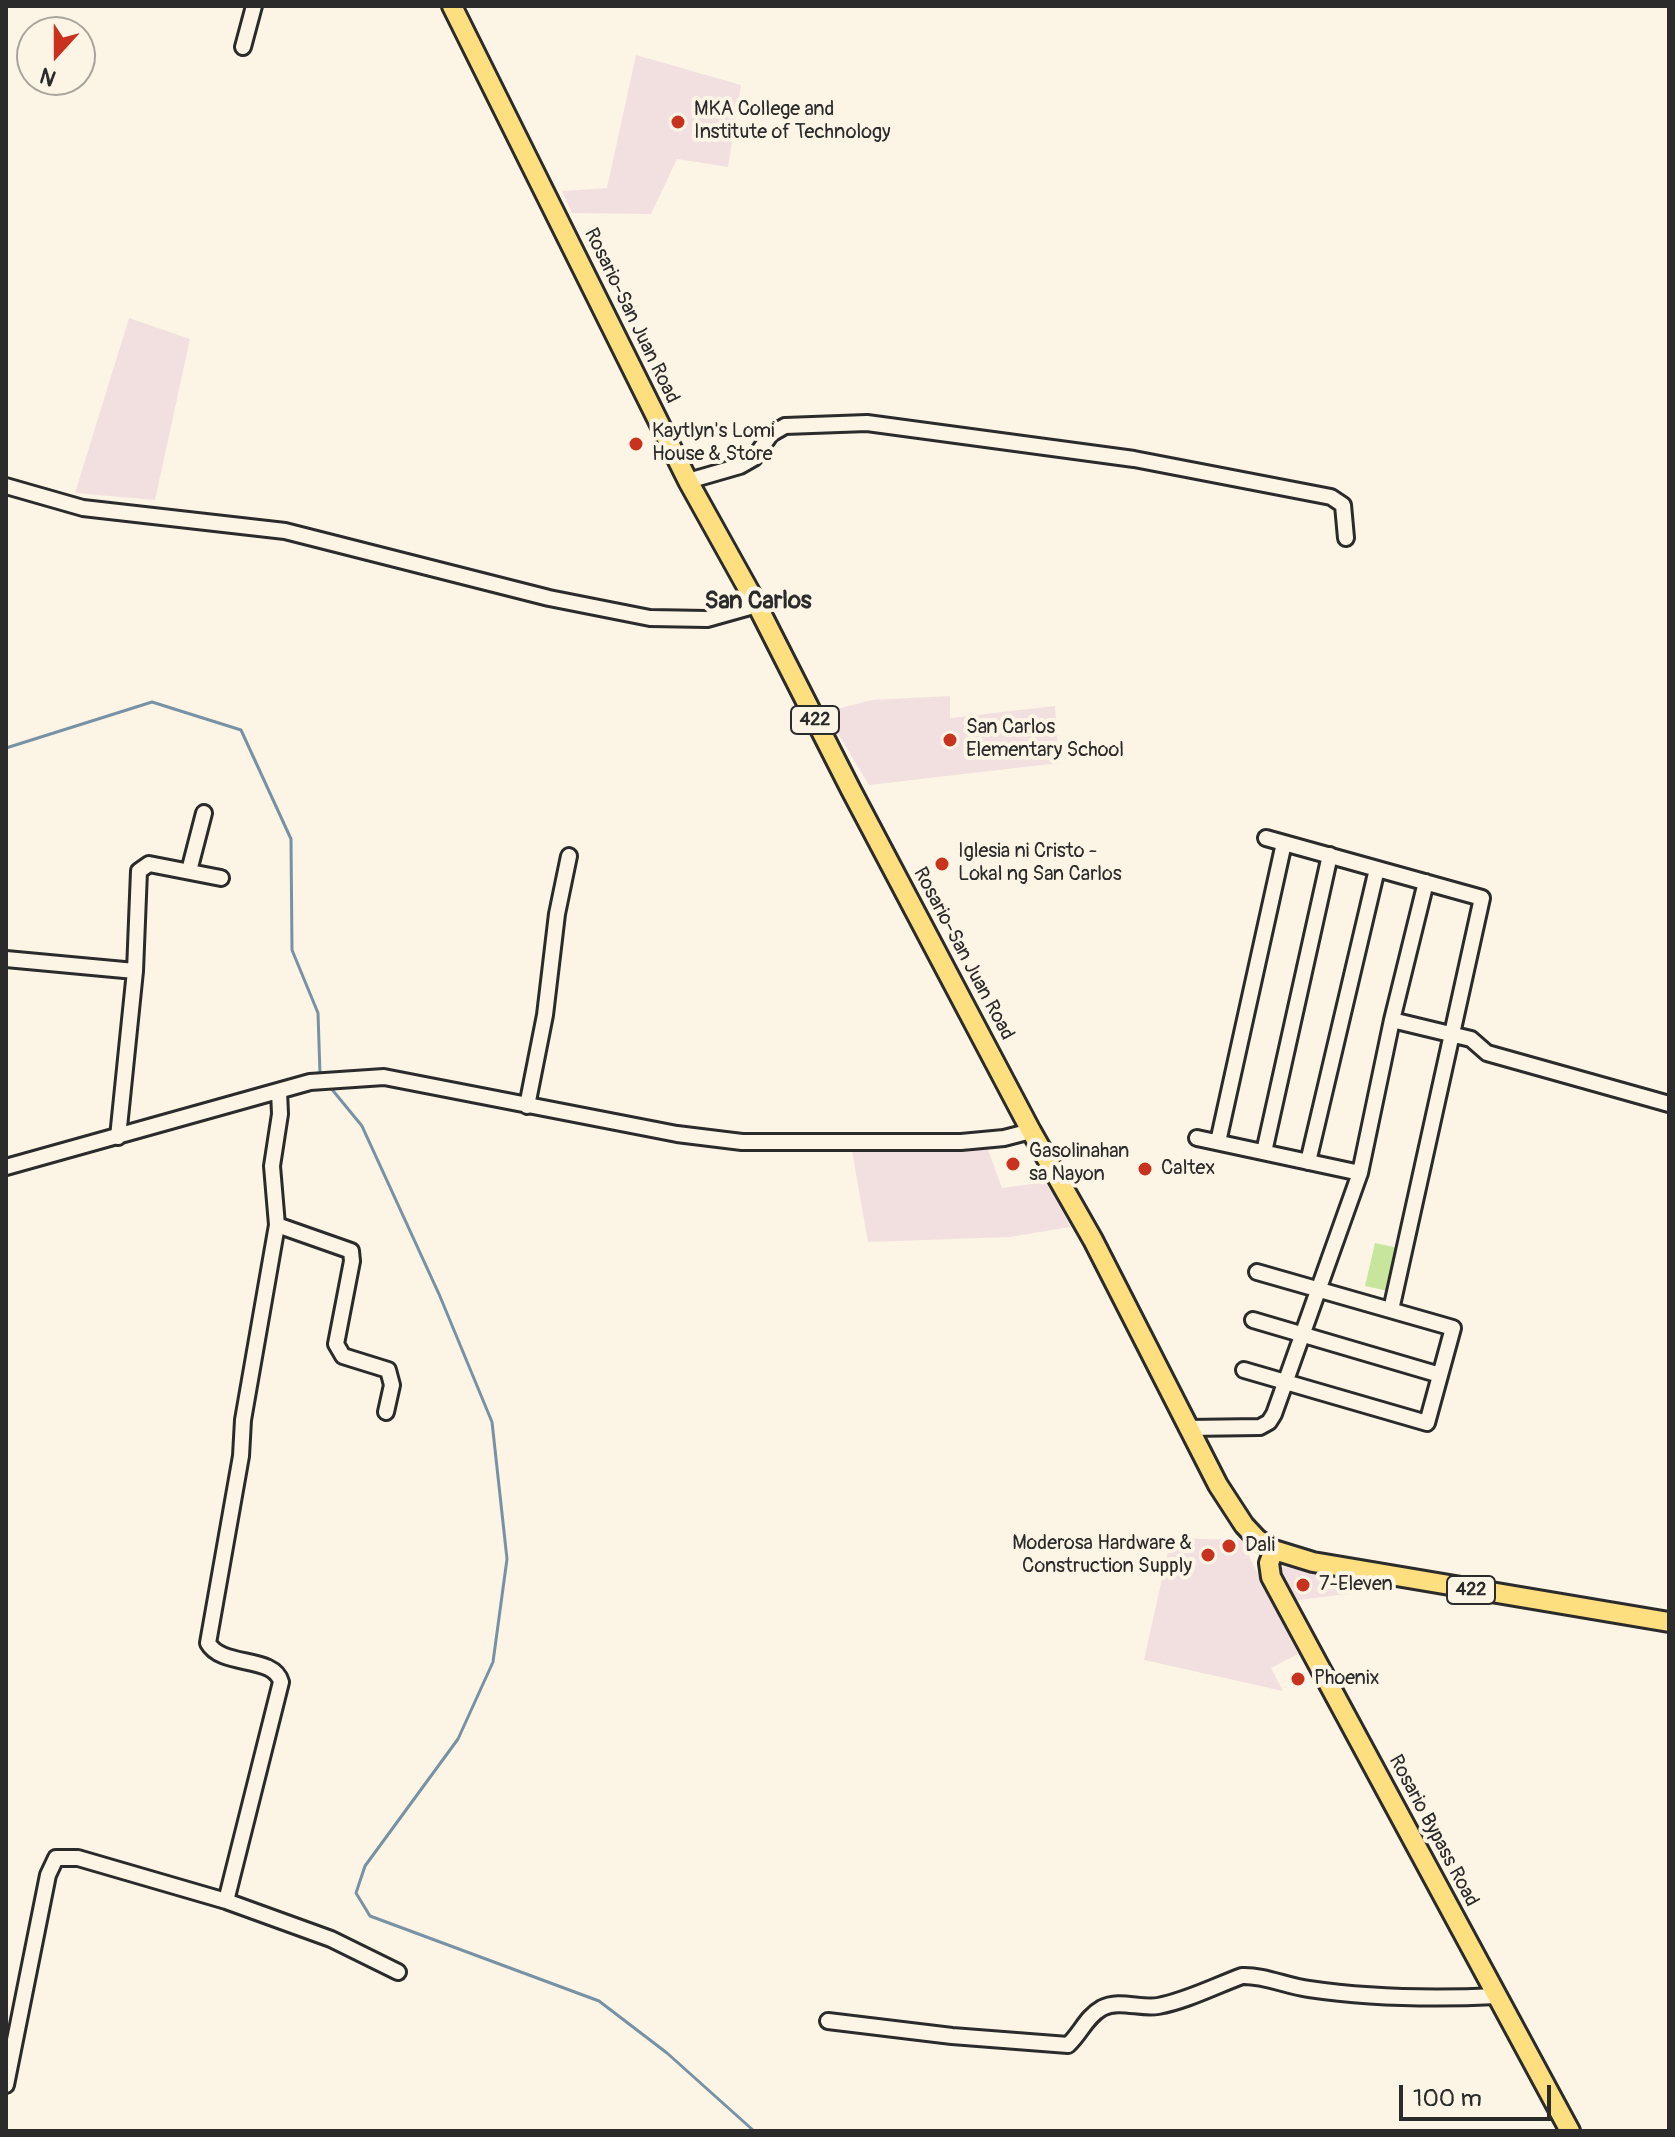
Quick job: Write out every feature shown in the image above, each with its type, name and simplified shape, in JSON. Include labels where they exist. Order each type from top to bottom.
[{"type":"main road","name":"Rosario-San Juan Road","points":[[452,6],[688,481],[757,605],[1031,1131],[1093,1240],[1187,1428],[1244,1525],[1257,1539],[1293,1558],[1669,1622]]},
{"type":"main road","name":"Rosario Bypass Road","points":[[1274,1550],[1269,1563],[1271,1577],[1570,2131]]},
{"type":"street","points":[[243,47],[254,6]]},
{"type":"street","points":[[688,481],[740,466],[754,458],[771,434],[785,426],[867,423],[1134,459],[1331,497],[1343,505],[1346,538]]},
{"type":"street","points":[[6,486],[83,508],[285,531],[549,598],[650,618],[707,619],[757,605]]},
{"type":"street","points":[[189,871],[204,813]]},
{"type":"street","points":[[1266,838],[1482,898],[1391,1310]]},
{"type":"street","points":[[1218,1142],[1284,843]]},
{"type":"street","points":[[1264,1152],[1330,855]]},
{"type":"street","points":[[527,1106],[545,1015],[557,914],[569,856]]},
{"type":"street","points":[[118,1137],[135,971],[139,871],[149,864],[221,878]]},
{"type":"street","points":[[1308,1162],[1377,869]]},
{"type":"street","points":[[1187,1428],[1260,1427],[1269,1422],[1360,1173],[1392,1020],[1426,882]]},
{"type":"street","points":[[6,959],[135,971]]},
{"type":"street","points":[[1392,1020],[1471,1039],[1487,1053],[1669,1104]]},
{"type":"street","points":[[6,1167],[310,1082],[384,1077],[677,1134],[742,1142],[961,1142],[1004,1138],[1031,1131]]},
{"type":"street","points":[[226,1901],[281,1682],[279,1674],[271,1669],[212,1651],[208,1643],[277,1225],[272,1166],[280,1114],[279,1091]]},
{"type":"street","points":[[1197,1138],[1360,1173]]},
{"type":"street","points":[[277,1225],[351,1251],[352,1261],[336,1344],[343,1356],[388,1370],[392,1385],[386,1412]]},
{"type":"street","points":[[1244,1370],[1427,1423],[1453,1328],[1257,1272]]},
{"type":"street","points":[[1253,1320],[1440,1375]]},
{"type":"street","points":[[6,2085],[48,1875],[56,1858],[78,1858],[226,1901],[331,1939],[398,1972]]},
{"type":"street","points":[[828,2021],[1068,2045],[1089,2017],[1105,2006],[1153,2007],[1169,2004],[1242,1976],[1253,1975],[1280,1985],[1312,1990],[1445,1999],[1497,1996]]},
{"type":"shaded area","name":"MKA College and Institute of Technology","points":[[636,55],[741,85],[728,167],[677,159],[651,214],[572,213],[562,191],[607,188]]},
{"type":"shaded area","points":[[129,318],[190,339],[155,500],[75,493]]},
{"type":"shaded area","name":"San Carlos Elementary School","points":[[950,696],[950,718],[1055,706],[1059,763],[869,785],[825,712],[872,700]]},
{"type":"shaded area","points":[[987,1147],[1002,1188],[1048,1182],[1070,1227],[1010,1237],[868,1242],[852,1151]]},
{"type":"shaded area","points":[[1171,1538],[1241,1540],[1298,1654],[1271,1668],[1283,1691],[1144,1660]]},
{"type":"shaded area","points":[[1274,1565],[1347,1578],[1347,1594],[1291,1601]]},
{"type":"green space","points":[[1375,1243],[1398,1248],[1388,1291],[1365,1286]]},
{"type":"waterway","points":[[6,748],[152,702],[241,730],[291,839],[292,950],[318,1013],[320,1074]]},
{"type":"waterway","points":[[330,1087],[362,1126],[439,1294],[492,1422],[507,1559],[493,1662],[458,1739],[365,1866],[356,1893],[370,1916],[599,2001],[667,2053],[754,2131]]},
{"type":"place","name":"MKA College and Institute of Technology","points":[[678,122]]},
{"type":"place","name":"Kaytlyn's Lomi House & Store","points":[[636,444]]},
{"type":"place","name":"San Carlos Elementary School","points":[[950,740]]},
{"type":"place","name":"Iglesia ni Cristo - Lokal ng San Carlos","points":[[942,864]]},
{"type":"place","name":"Gasolinahan sa Nayon","points":[[1013,1164]]},
{"type":"place","name":"Caltex","points":[[1145,1169]]},
{"type":"place","name":"Dali","points":[[1229,1546]]},
{"type":"place","name":"Moderosa Hardware & Construction Supply","points":[[1208,1555]]},
{"type":"place","name":"7-Eleven","points":[[1303,1585]]},
{"type":"place","name":"Phoenix","points":[[1298,1679]]},
{"type":"district","name":"San Carlos","points":[[758,602]]}]
